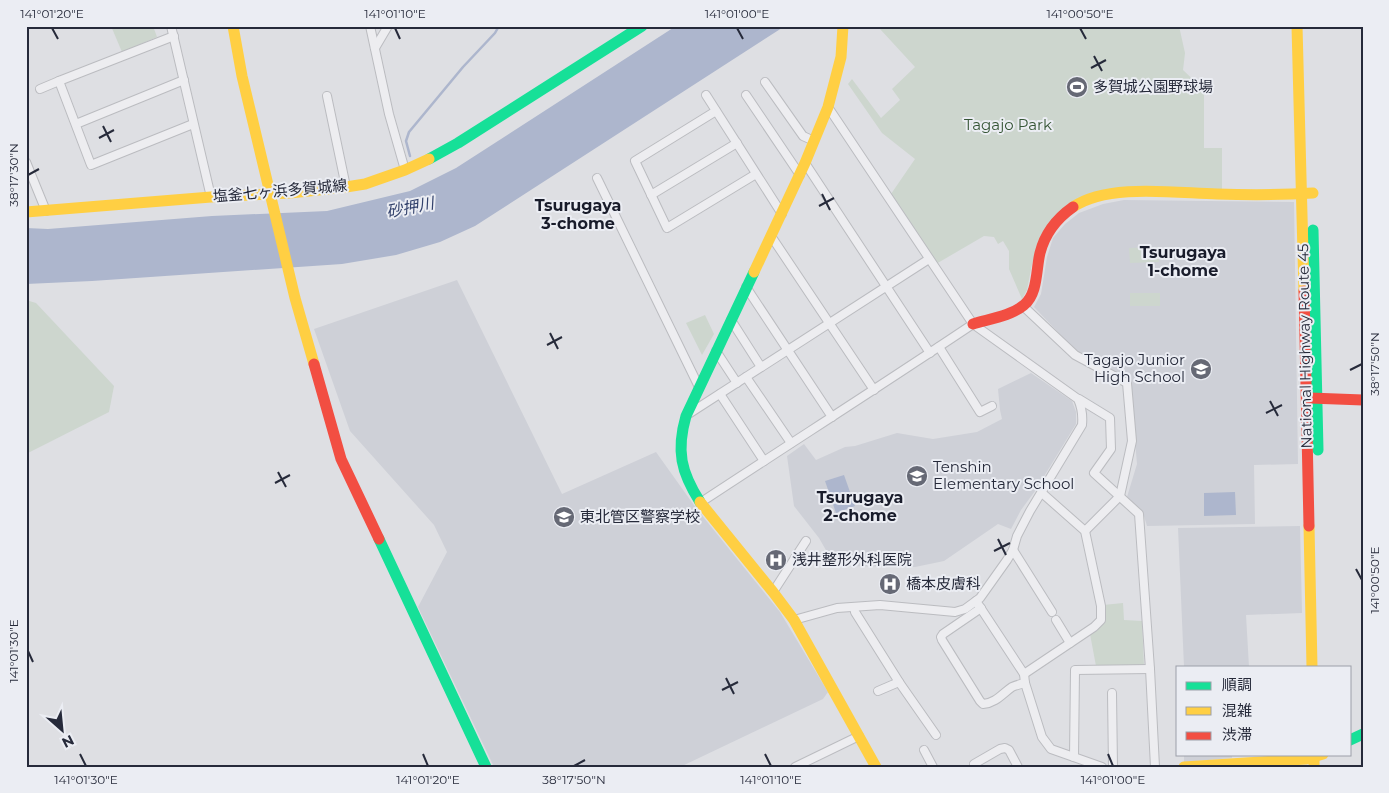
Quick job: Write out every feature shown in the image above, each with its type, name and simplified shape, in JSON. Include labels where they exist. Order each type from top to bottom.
[{"type":"main road","points":[[233,26],[242,76],[295,298],[341,459],[486,767]]},
{"type":"main road","name":"塩釜七ヶ浜多賀城線","points":[[26,212],[211,197],[272,200],[365,184],[405,170],[458,143],[642,26]]},
{"type":"main road","points":[[843,26],[841,57],[828,107],[800,175],[686,416],[681,433],[681,458],[688,483],[700,503],[794,620],[876,767]]},
{"type":"main road","name":"National Highway Route 45","points":[[1297,26],[1307,193]]},
{"type":"main road","name":"National Highway Route 45","points":[[1307,26],[1307,193],[1321,666]]},
{"type":"main road","points":[[973,324],[1024,306],[1033,290],[1039,255],[1047,233],[1064,213],[1090,199],[1111,193],[1130,191],[1207,194],[1307,193]]},
{"type":"main road","points":[[1312,398],[1363,400]]},
{"type":"main road","name":"National Highway Route 45","points":[[1312,398],[1312,666]]},
{"type":"main road","points":[[1184,767],[1319,757],[1323,767]]},
{"type":"street","points":[[171,26],[211,197]]},
{"type":"street","points":[[370,26],[405,170]]},
{"type":"street","points":[[375,48],[388,26]]},
{"type":"street","points":[[40,88],[174,36]]},
{"type":"street","points":[[76,124],[184,80]]},
{"type":"street","points":[[59,81],[92,165],[193,124]]},
{"type":"street","points":[[765,82],[803,136],[814,141]]},
{"type":"street","points":[[746,95],[800,175]]},
{"type":"street","points":[[327,96],[346,187]]},
{"type":"street","points":[[706,96],[782,214]]},
{"type":"street","points":[[828,107],[973,324],[1078,399],[1110,418],[1111,448],[1094,473],[1139,514],[1156,767]]},
{"type":"street","points":[[716,111],[635,161],[667,228],[756,174]]},
{"type":"street","points":[[651,195],[737,143]]},
{"type":"street","points":[[26,162],[46,211]]},
{"type":"street","points":[[805,163],[930,353]]},
{"type":"street","points":[[597,178],[699,387]]},
{"type":"street","points":[[771,236],[874,390]]},
{"type":"street","points":[[686,416],[929,259]]},
{"type":"street","points":[[746,287],[832,417]]},
{"type":"street","points":[[1024,306],[1074,355],[1127,383],[1132,441],[1120,496],[1085,531]]},
{"type":"street","points":[[731,320],[761,367]]},
{"type":"street","points":[[700,503],[973,324]]},
{"type":"street","points":[[939,346],[980,412],[992,406]]},
{"type":"street","points":[[716,351],[737,383]]},
{"type":"street","points":[[746,377],[791,443]]},
{"type":"street","points":[[720,394],[764,460]]},
{"type":"street","points":[[794,620],[837,608],[880,605],[955,612],[965,609],[980,598],[1008,560],[1017,536],[1030,511],[1082,425],[1082,409],[1078,399]]},
{"type":"street","points":[[1024,674],[1094,627],[1101,620],[1101,606],[1085,531],[1042,493]]},
{"type":"street","points":[[773,592],[806,541]]},
{"type":"street","points":[[1013,550],[1052,612]]},
{"type":"street","points":[[976,601],[1024,674],[1025,683],[1042,737],[1052,749],[1102,767]]},
{"type":"street","points":[[854,607],[855,612],[899,682],[936,735]]},
{"type":"street","points":[[981,608],[943,634],[942,640],[983,704],[989,704],[1012,687],[1025,683]]},
{"type":"street","points":[[1056,620],[1070,643]]},
{"type":"street","points":[[1074,756],[1075,670],[1150,669]]},
{"type":"street","points":[[878,691],[899,682]]},
{"type":"street","points":[[1112,693],[1113,767]]},
{"type":"street","points":[[795,767],[859,736]]},
{"type":"street","points":[[973,766],[1000,749],[1005,748],[1009,750],[1018,767]]},
{"type":"street","points":[[924,750],[933,767]]},
{"type":"shaded area","name":"Tagajo Junior High School","points":[[1124,200],[1294,202],[1298,464],[1254,465],[1255,524],[1147,526],[1143,513],[1127,497],[1137,464],[1130,382],[1080,355],[1034,307],[1041,294],[1047,257],[1053,238],[1065,224],[1079,213],[1103,204]]},
{"type":"shaded area","name":"東北管区警察学校","points":[[457,280],[562,494],[656,452],[696,508],[780,612],[828,692],[823,699],[680,767],[494,767],[418,607],[447,552],[434,525],[350,431],[314,329]]},
{"type":"shaded area","name":"Tenshin Elementary School","points":[[1031,373],[1072,401],[1076,412],[1076,424],[1011,529],[998,524],[944,561],[915,567],[835,566],[819,538],[794,506],[787,456],[804,444],[816,460],[845,447],[855,446],[897,433],[933,439],[977,432],[1002,419],[998,389]]},
{"type":"shaded area","points":[[1300,526],[1302,613],[1246,615],[1249,666],[1184,666],[1178,528]]},
{"type":"shaded area","points":[[1184,756],[1232,756],[1232,758],[1184,762]]},
{"type":"green space","points":[[111,26],[153,26],[157,37],[122,52]]},
{"type":"green space","name":"Tagajo Park","points":[[880,26],[1179,26],[1185,53],[1183,70],[1204,90],[1204,148],[1222,148],[1222,189],[1085,197],[1039,242],[1027,290],[1022,299],[1009,269],[1009,251],[1003,241],[998,244],[994,237],[984,236],[936,264],[891,194],[915,159],[882,133],[848,84],[852,79],[881,118],[900,100],[892,89],[915,67],[880,29]]},
{"type":"green space","points":[[1159,247],[1159,262],[1130,263],[1129,248]]},
{"type":"green space","points":[[1130,293],[1160,293],[1160,306],[1130,306]]},
{"type":"green space","points":[[26,300],[36,303],[114,386],[109,412],[26,454]]},
{"type":"green space","points":[[705,315],[714,334],[702,355],[686,323]]},
{"type":"green space","points":[[1123,603],[1124,620],[1142,621],[1144,666],[1096,666],[1090,634],[1095,629],[1103,605]]},
{"type":"water","name":"砂押川","points":[[676,26],[785,26],[475,226],[440,242],[396,255],[342,264],[26,284],[26,228],[48,229],[212,216],[327,211],[410,191],[456,168]]},
{"type":"water","points":[[844,475],[855,506],[836,513],[825,481]]},
{"type":"water","points":[[1235,492],[1236,515],[1204,516],[1204,493]]},
{"type":"waterway","points":[[410,156],[406,141],[409,132],[499,26]]},
{"type":"traffic: fast","points":[[429,159],[458,143],[642,26]]},
{"type":"traffic: fast","points":[[1313,230],[1318,450]]},
{"type":"traffic: fast","points":[[700,502],[688,481],[682,461],[681,440],[686,416],[754,272]]},
{"type":"traffic: fast","points":[[379,539],[486,767]]},
{"type":"traffic: fast","points":[[1352,739],[1363,734]]},
{"type":"traffic: slow","points":[[233,26],[242,76],[295,298],[314,364]]},
{"type":"traffic: slow","points":[[754,272],[805,163],[828,107],[841,57],[843,26]]},
{"type":"traffic: slow","points":[[1297,26],[1304,291]]},
{"type":"traffic: slow","points":[[26,212],[211,197],[290,193],[346,187],[365,184],[405,170],[429,159]]},
{"type":"traffic: slow","points":[[1073,207],[1104,195],[1123,192],[1163,191],[1253,195],[1313,193]]},
{"type":"traffic: slow","points":[[700,502],[794,620],[876,767]]},
{"type":"traffic: slow","points":[[1309,526],[1312,666]]},
{"type":"traffic: slow","points":[[1314,756],[1314,767]]},
{"type":"traffic: slow","points":[[1184,767],[1306,759],[1316,756]]},
{"type":"traffic: jam","points":[[973,324],[1013,312],[1029,300],[1036,281],[1040,253],[1045,239],[1061,216],[1073,207]]},
{"type":"traffic: jam","points":[[1304,291],[1309,526]]},
{"type":"traffic: jam","points":[[314,364],[341,459],[379,539]]},
{"type":"traffic: jam","points":[[1310,398],[1363,400]]},
{"type":"place","name":"多賀城公園野球場","points":[[1077,87]]},
{"type":"place","name":"Tagajo Junior High School","points":[[1201,369]]},
{"type":"place","name":"Tenshin Elementary School","points":[[917,476]]},
{"type":"place","name":"東北管区警察学校","points":[[564,517]]},
{"type":"place","name":"浅井整形外科医院","points":[[776,560]]},
{"type":"place","name":"橋本皮膚科","points":[[890,584]]},
{"type":"district","name":"Tsurugaya 3-chome","points":[[578,214]]},
{"type":"district","name":"Tsurugaya 1-chome","points":[[1183,261]]},
{"type":"district","name":"Tsurugaya 2-chome","points":[[860,506]]}]
